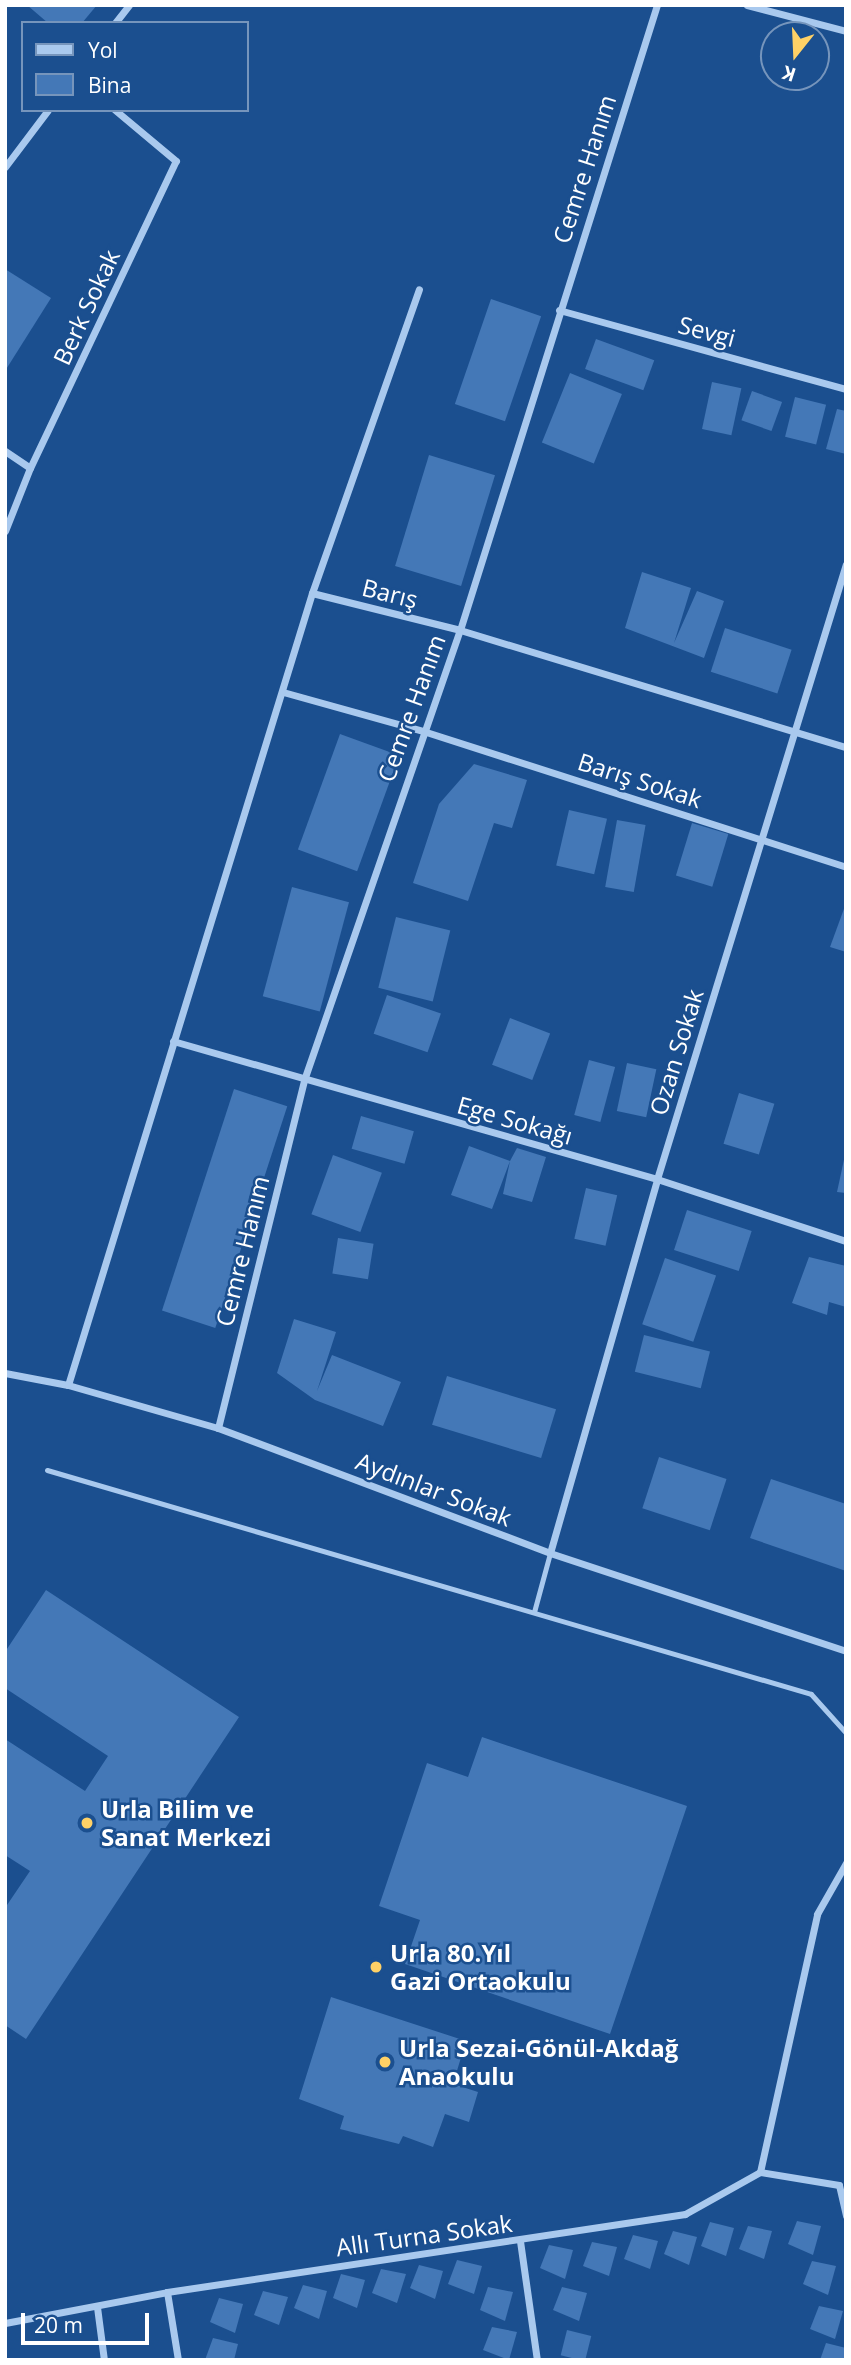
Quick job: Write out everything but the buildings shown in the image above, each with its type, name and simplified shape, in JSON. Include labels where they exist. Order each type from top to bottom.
[{"type":"street","points":[[117,21],[129,5]]},
{"type":"street","name":"Cemre Hanım","points":[[218,1428],[304,1080],[460,630],[657,5]]},
{"type":"street","points":[[747,5],[846,32]]},
{"type":"street","points":[[5,167],[46,112]]},
{"type":"street","name":"Berk Sokak","points":[[5,531],[30,468],[176,161],[117,112]]},
{"type":"street","points":[[68,1385],[312,593],[419,289]]},
{"type":"street","name":"Sevgi","points":[[559,310],[846,389]]},
{"type":"street","points":[[5,451],[30,468]]},
{"type":"street","name":"Ozan Sokak","points":[[550,1553],[657,1179],[846,564]]},
{"type":"street","name":"Barış","points":[[312,593],[460,630]]},
{"type":"street","points":[[460,630],[846,747]]},
{"type":"street","name":"Barış Sokak","points":[[283,692],[423,731],[846,867]]},
{"type":"street","name":"Ege Sokağı","points":[[173,1041],[657,1179],[846,1241]]},
{"type":"street","name":"Aydınlar Sokak","points":[[5,1373],[68,1385],[218,1428],[550,1553],[846,1651]]},
{"type":"street","points":[[846,1863],[817,1914],[760,2172],[839,2185],[846,2216]]},
{"type":"street","name":"Allı Turna Sokak","points":[[5,2323],[167,2292],[520,2241],[685,2214],[760,2172]]},
{"type":"street","points":[[520,2241],[537,2360]]},
{"type":"street","points":[[167,2292],[178,2360]]},
{"type":"street","points":[[97,2307],[104,2360]]},
{"type":"lane","points":[[47,1470],[811,1693],[846,1733]]},
{"type":"lane","points":[[534,1612],[550,1553]]},
{"type":"place","name":"Urla Bilim ve Sanat Merkezi","points":[[87,1823]]},
{"type":"place","name":"Urla 80.Yıl Gazi Ortaokulu","points":[[376,1967]]},
{"type":"place","name":"Urla Sezai-Gönül-Akdağ Anaokulu","points":[[385,2062]]}]
